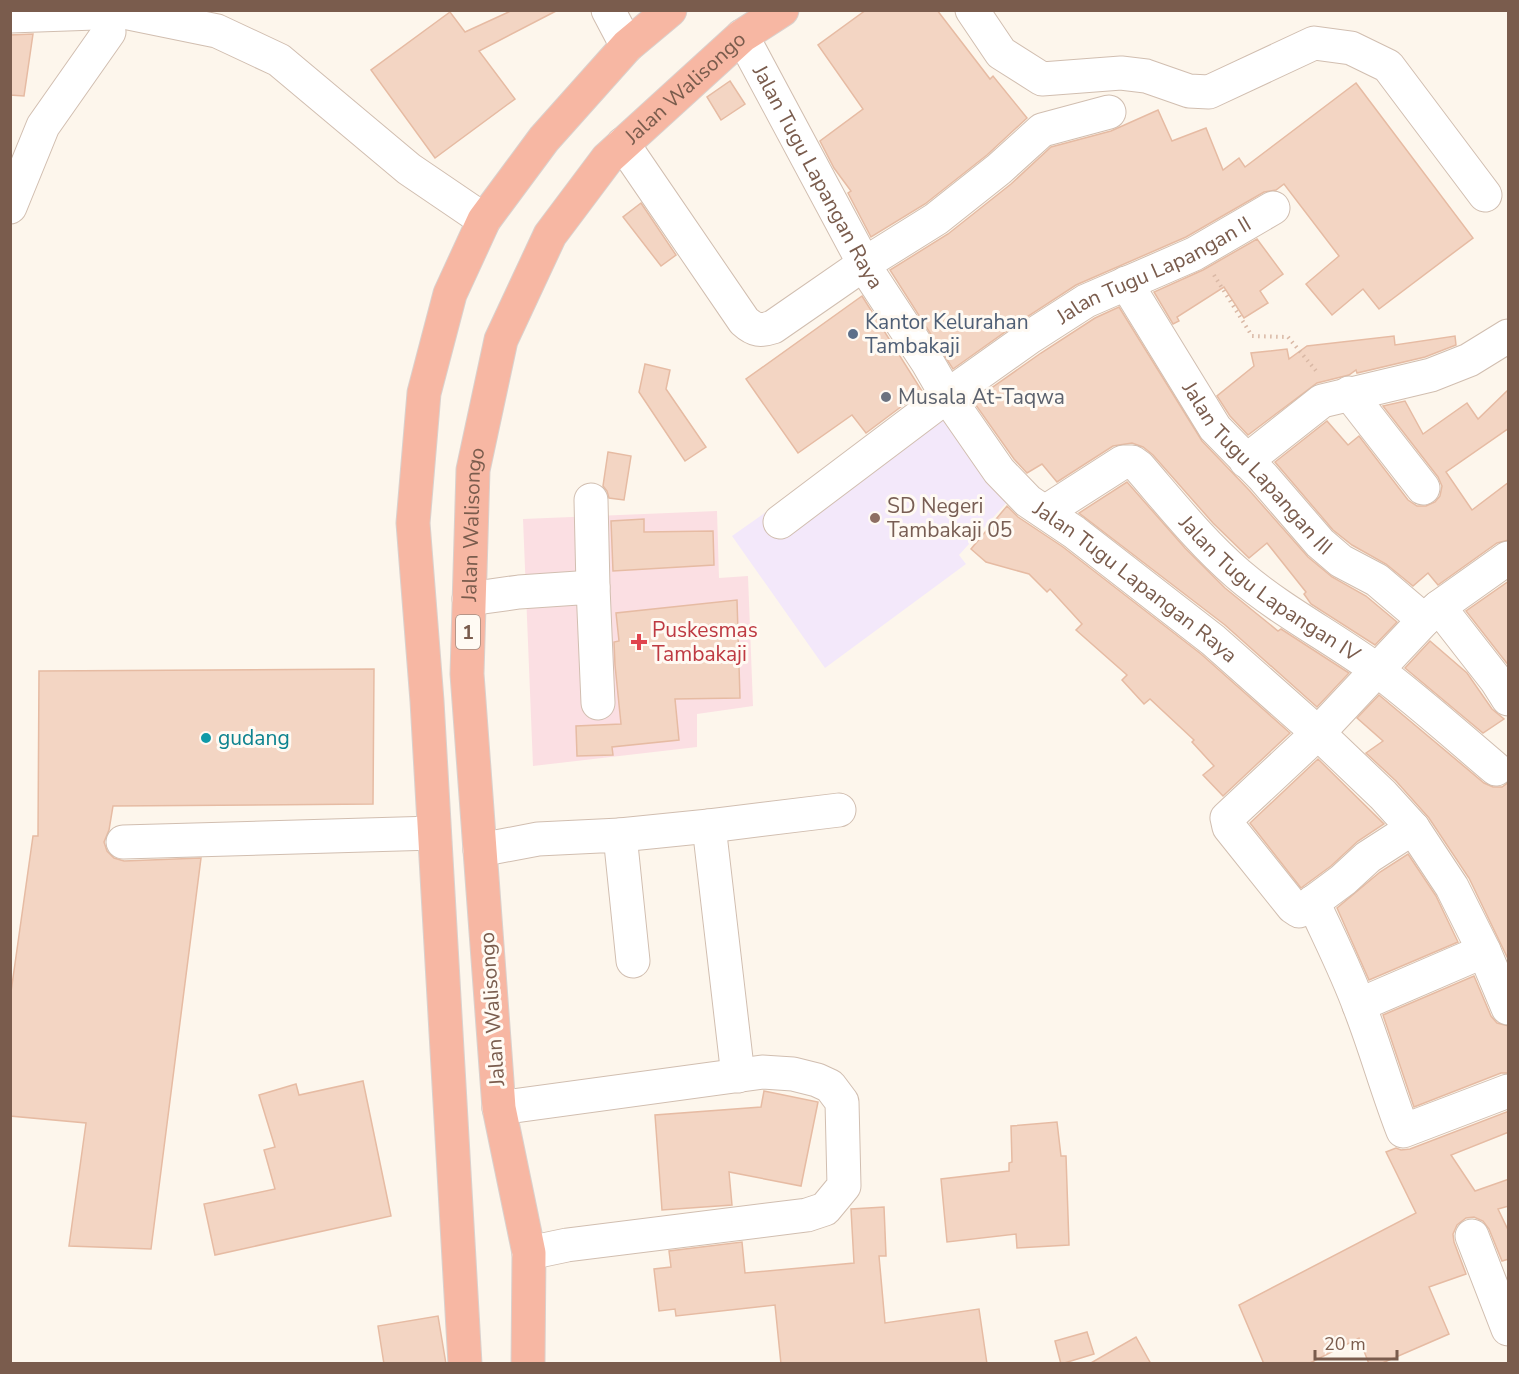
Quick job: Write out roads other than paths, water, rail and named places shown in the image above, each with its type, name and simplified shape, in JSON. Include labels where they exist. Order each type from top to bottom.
[{"type":"highway","points":[[465,1364],[434,833],[413,523],[424,393],[450,294],[484,220],[544,140],[627,46],[670,10]]},
{"type":"highway","name":"Jalan Walisongo","points":[[528,1364],[529,1252],[500,1108],[467,674],[473,470],[501,340],[550,235],[607,159],[742,36],[782,10]]},
{"type":"street","points":[[608,10],[627,46]]},
{"type":"street","points":[[972,10],[1001,53],[1042,79],[1121,73],[1146,76],[1189,91],[1209,92],[1314,43],[1351,48],[1388,66],[1485,195]]},
{"type":"street","points":[[10,16],[124,12],[219,21],[279,60],[409,169],[484,220]]},
{"type":"street","points":[[10,207],[43,126],[109,32]]},
{"type":"street","name":"Jalan Tugu Lapangan Raya","points":[[742,36],[864,264],[947,396],[999,471],[1028,501],[1074,532],[1213,640],[1318,733],[1383,795],[1413,828],[1452,886],[1485,951],[1509,1008]]},
{"type":"street","points":[[623,144],[744,321],[752,328],[761,331],[773,327],[864,264],[936,219],[999,169],[1042,130],[1109,112]]},
{"type":"street","name":"Jalan Tugu Lapangan II","points":[[780,522],[947,396],[1030,337],[1086,301],[1199,251],[1273,208]]},
{"type":"street","name":"Jalan Tugu Lapangan III","points":[[1126,283],[1215,428],[1333,555],[1432,614],[1496,680],[1509,699]]},
{"type":"street","points":[[1246,461],[1322,401],[1431,375],[1469,360],[1509,336]]},
{"type":"street","points":[[1343,395],[1423,488]]},
{"type":"street","name":"Jalan Tugu Lapangan IV","points":[[1045,512],[1123,462],[1131,462],[1139,467],[1208,545],[1238,573],[1261,592],[1376,669],[1496,770]]},
{"type":"street","points":[[591,500],[598,704]]},
{"type":"street","points":[[1413,828],[1368,857],[1343,880],[1304,909],[1296,910],[1228,827],[1227,818],[1318,733],[1376,669],[1432,614],[1509,558]]},
{"type":"street","points":[[470,599],[519,592],[593,587]]},
{"type":"street","points":[[480,850],[538,839],[620,835],[839,810]]},
{"type":"street","points":[[709,826],[738,1076]]},
{"type":"street","points":[[123,842],[434,833]]},
{"type":"street","points":[[620,835],[633,961]]},
{"type":"street","points":[[1313,902],[1359,1005],[1403,1131],[1509,1091]]},
{"type":"street","points":[[1359,1005],[1485,951]]},
{"type":"street","points":[[500,1108],[762,1072],[793,1074],[817,1080],[830,1086],[842,1102],[844,1186],[825,1209],[807,1215],[567,1245],[529,1252]]},
{"type":"street","points":[[1472,1236],[1509,1329]]},
{"type":"place","name":"Kantor Kelurahan Tambakaji","points":[[853,334]]},
{"type":"place","name":"Musala At-Taqwa","points":[[886,397]]},
{"type":"place","name":"SD Negeri Tambakaji 05","points":[[875,518]]},
{"type":"place","name":"Puskesmas Tambakaji","points":[[639,642]]},
{"type":"place","name":"gudang","points":[[206,738]]}]
